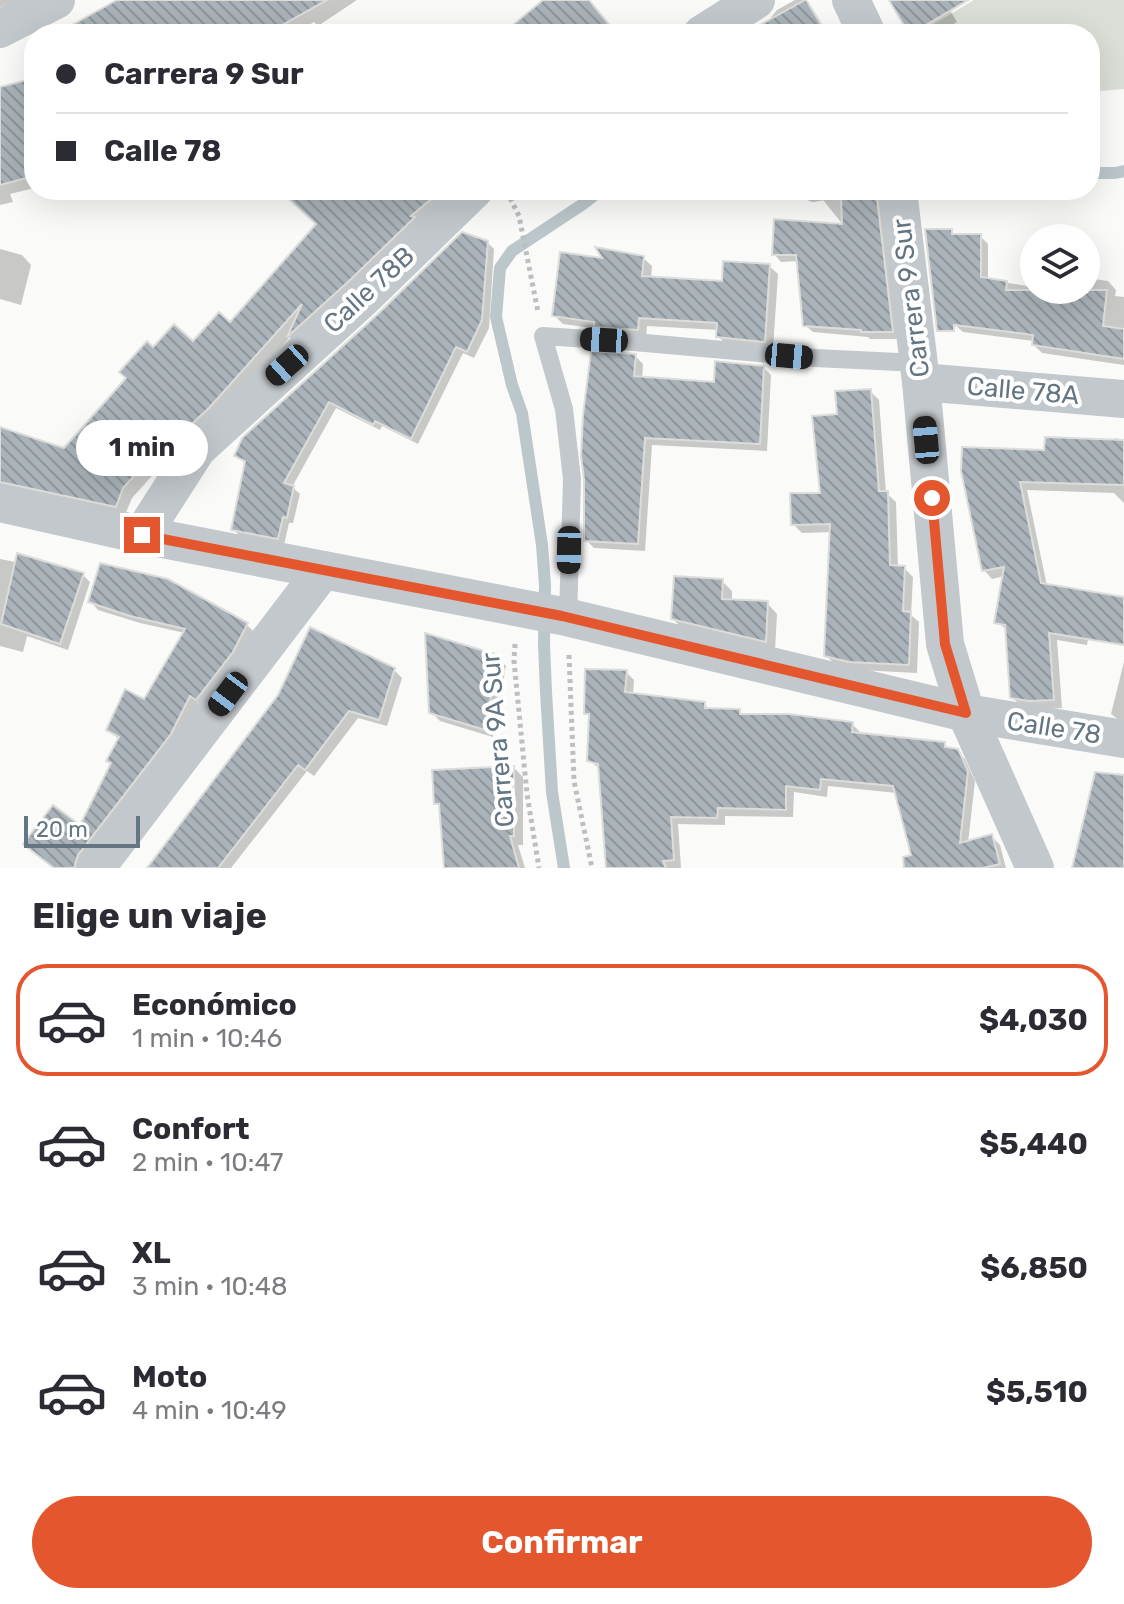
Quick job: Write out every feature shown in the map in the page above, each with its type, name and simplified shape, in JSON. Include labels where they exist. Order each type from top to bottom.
[{"type":"street","points":[[0,29],[56,0]]},
{"type":"street","points":[[718,24],[756,0]]},
{"type":"street","points":[[851,0],[862,24]]},
{"type":"street","name":"Calle 78B","points":[[142,535],[197,449],[364,297],[464,200]]},
{"type":"street","name":"Carrera 9 Sur","points":[[899,200],[920,372],[945,644],[966,713],[1035,868]]},
{"type":"street","name":"Calle 78A","points":[[920,372],[1124,399]]},
{"type":"street","name":"Calle 78","points":[[0,503],[142,535],[565,617],[966,713],[1124,739]]},
{"type":"street","points":[[96,868],[323,570]]},
{"type":"lane","name":"Calle 78A","points":[[543,336],[815,358],[920,372]]},
{"type":"lane","points":[[543,336],[564,409],[572,479],[565,617]]},
{"type":"path","points":[[519,216],[543,336]]},
{"type":"path","name":"Carrera 9A Sur","points":[[519,608],[514,661],[527,794],[539,868]]},
{"type":"path","points":[[565,617],[574,781],[592,868]]},
{"type":"shaded area","points":[[974,0],[1124,0],[1124,89],[1100,91],[1100,24],[934,24]]},
{"type":"building","points":[[117,0],[327,0],[284,24],[74,24]]},
{"type":"building","points":[[543,0],[589,0],[609,24],[514,24]]},
{"type":"building","points":[[805,0],[821,24],[762,24]]},
{"type":"building","points":[[889,0],[968,0],[928,24],[903,24]]},
{"type":"building","points":[[24,81],[24,179],[0,185],[0,87]]},
{"type":"building","points":[[290,200],[430,200],[349,281],[287,337],[302,304],[209,408],[183,432],[179,427],[123,488],[116,507],[0,482],[0,427],[64,448],[126,378],[119,372],[147,341],[153,347],[174,324],[193,341],[219,312],[230,322],[316,224]]},
{"type":"building","points":[[841,200],[877,200],[893,332],[803,326],[796,255],[772,255],[774,219],[842,224]]},
{"type":"building","points":[[925,229],[952,229],[952,234],[981,234],[981,277],[1007,281],[1006,290],[1020,290],[1020,304],[1100,304],[1100,290],[1107,290],[1103,326],[1124,329],[1124,359],[1032,345],[1033,335],[954,325],[954,331],[937,331]]},
{"type":"building","points":[[462,232],[488,241],[482,320],[467,352],[456,347],[411,439],[375,421],[373,425],[329,402],[284,483],[294,486],[287,518],[283,517],[278,539],[231,530],[245,461],[234,456],[242,438]]},
{"type":"building","points":[[595,247],[644,256],[642,276],[722,281],[723,261],[770,264],[765,342],[716,337],[717,323],[639,318],[638,330],[594,327],[594,322],[552,316],[560,252],[602,258]]},
{"type":"building","points":[[591,351],[636,354],[634,376],[714,382],[715,361],[764,366],[760,444],[645,438],[638,544],[584,541],[581,456]]},
{"type":"building","points":[[871,389],[879,491],[888,491],[890,565],[905,566],[903,611],[911,612],[909,665],[849,662],[824,656],[830,524],[791,525],[790,493],[820,493],[812,416],[837,414],[835,391]]},
{"type":"building","points":[[1045,437],[1124,440],[1124,485],[1020,482],[1041,583],[1124,597],[1124,645],[1049,633],[1054,700],[1029,701],[1010,698],[1005,625],[994,623],[1004,567],[982,571],[961,471],[962,447],[1044,450]]},
{"type":"building","points":[[17,553],[84,573],[60,644],[1,624]]},
{"type":"building","points":[[100,563],[168,579],[248,623],[233,652],[196,700],[190,696],[171,734],[78,855],[74,868],[54,868],[23,844],[53,805],[80,825],[111,763],[106,761],[119,737],[106,730],[125,689],[144,699],[185,629],[88,602]]},
{"type":"building","points":[[674,576],[723,579],[722,599],[768,601],[766,642],[671,619]]},
{"type":"building","points":[[310,627],[395,668],[379,720],[349,711],[305,770],[298,765],[218,868],[147,868],[278,695]]},
{"type":"building","points":[[425,633],[498,655],[485,730],[429,713]]},
{"type":"building","points":[[585,669],[627,670],[625,692],[705,702],[705,708],[740,709],[740,714],[789,714],[853,722],[852,732],[945,742],[945,747],[958,749],[968,771],[960,843],[992,834],[1000,864],[983,868],[904,868],[903,857],[911,855],[893,786],[821,779],[820,790],[786,786],[786,810],[718,808],[717,818],[671,817],[674,860],[663,861],[666,868],[606,868],[598,764],[587,761],[589,714],[584,714]]},
{"type":"building","points":[[514,766],[514,836],[510,836],[519,868],[444,868],[439,804],[434,804],[432,770]]},
{"type":"building","points":[[1095,772],[1124,775],[1124,868],[1072,868]]},
{"type":"waterway","points":[[1100,173],[1124,171]]},
{"type":"waterway","points":[[564,868],[552,792],[542,545],[522,413],[496,317],[500,268],[512,251],[588,200]]},
{"type":"route","points":[[142,535],[562,616],[966,713],[945,644],[932,498]]}]
